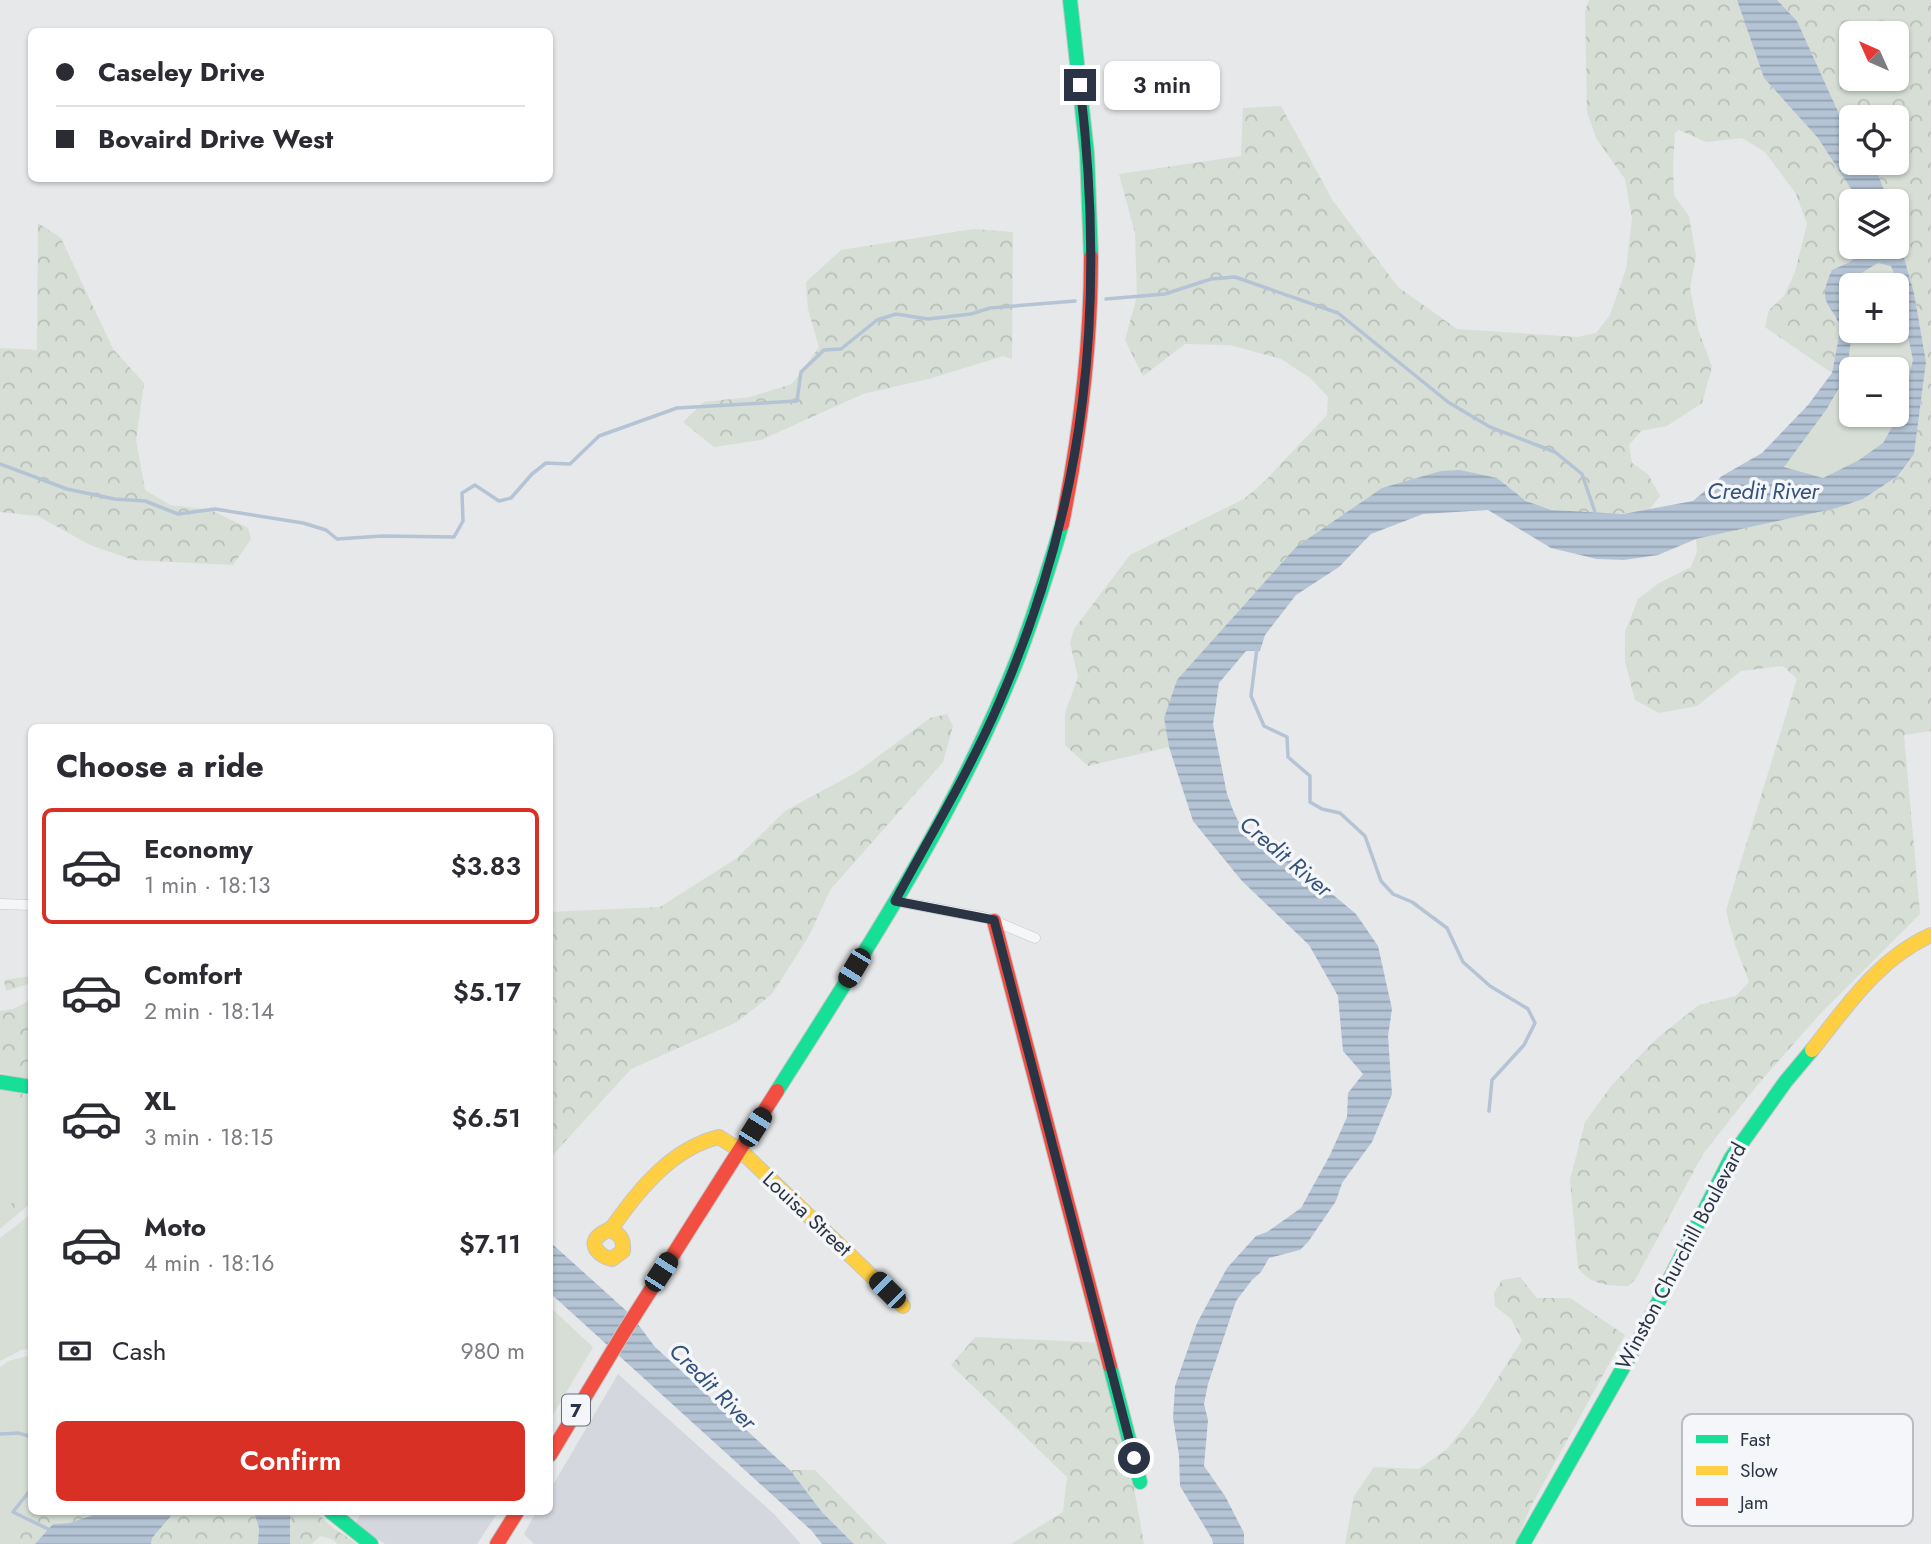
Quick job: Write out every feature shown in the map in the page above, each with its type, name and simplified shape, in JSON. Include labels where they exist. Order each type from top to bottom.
[{"type":"main road","name":"7","points":[[553,1450],[602,1364],[741,1151],[895,901],[962,780],[999,704],[1042,592],[1061,523],[1080,432],[1089,346],[1091,256],[1085,135],[1070,0]]},
{"type":"main road","points":[[994,920],[1140,1482]]},
{"type":"main road","name":"Winston Churchill Boulevard","points":[[1523,1544],[1641,1336],[1731,1158],[1786,1082],[1877,970],[1911,944],[1931,935]]},
{"type":"main road","points":[[0,1082],[28,1086]]},
{"type":"main road","points":[[609,1230],[650,1181],[701,1141],[719,1137],[741,1151]]},
{"type":"main road","name":"Louisa Street","points":[[741,1151],[903,1306]]},
{"type":"main road","points":[[335,1515],[371,1544]]},
{"type":"main road","points":[[497,1544],[515,1515]]},
{"type":"street","points":[[895,901],[994,920],[1035,938]]},
{"type":"street","points":[[0,904],[28,905]]},
{"type":"shaded area","points":[[618,1374],[773,1513],[801,1544],[534,1544],[524,1534],[534,1515],[553,1515],[553,1485]]},
{"type":"shaded area","points":[[360,1515],[496,1515],[477,1544],[385,1544],[355,1524]]},
{"type":"green space","points":[[1589,0],[1737,0],[1764,78],[1818,137],[1839,170],[1839,175],[1842,175],[1851,189],[1839,189],[1839,259],[1853,259],[1832,270],[1832,311],[1839,326],[1839,336],[1832,373],[1765,327],[1769,310],[1784,296],[1795,272],[1807,224],[1796,194],[1765,152],[1742,138],[1706,142],[1679,130],[1675,133],[1674,195],[1689,216],[1696,256],[1690,288],[1698,329],[1712,367],[1702,403],[1667,426],[1641,431],[1629,445],[1632,463],[1648,474],[1660,496],[1649,510],[1604,514],[1555,510],[1524,499],[1497,478],[1296,547],[1178,680],[1164,718],[1169,747],[1088,766],[1065,745],[1065,713],[1078,677],[1070,643],[1074,629],[1130,555],[1244,499],[1264,482],[1327,415],[1328,397],[1310,378],[1281,359],[1230,345],[1185,344],[1143,376],[1125,340],[1137,296],[1135,233],[1119,174],[1241,156],[1243,108],[1281,106],[1333,201],[1398,287],[1457,329],[1577,337],[1596,333],[1610,315],[1626,269],[1632,218],[1625,179],[1596,138],[1587,112],[1585,11]]},
{"type":"green space","points":[[1777,0],[1931,0],[1931,731],[1904,735],[1920,914],[1821,1013],[1759,1083],[1703,1154],[1635,1280],[1628,1286],[1607,1285],[1588,1278],[1578,1267],[1570,1180],[1585,1122],[1612,1085],[1656,1039],[1699,1005],[1736,996],[1749,982],[1726,910],[1797,679],[1783,666],[1741,671],[1697,706],[1659,713],[1635,700],[1625,662],[1625,632],[1638,599],[1659,583],[1691,567],[1697,551],[1696,539],[1837,508],[1863,499],[1899,476],[1914,454],[1926,362],[1914,293],[1904,259],[1909,259],[1909,189],[1884,189],[1878,175],[1909,175],[1909,105],[1839,105],[1839,114],[1797,21]]},
{"type":"green space","points":[[38,223],[61,238],[113,349],[144,383],[136,440],[145,490],[170,505],[211,510],[248,528],[251,539],[233,565],[133,560],[90,545],[38,516],[0,512],[0,348],[37,350]]},
{"type":"green space","points":[[973,229],[1013,232],[1012,359],[1003,356],[932,378],[863,394],[761,440],[714,447],[683,422],[704,402],[750,397],[792,384],[819,347],[808,309],[806,282],[841,250]]},
{"type":"green space","points":[[1878,262],[1891,266],[1893,273],[1862,273]]},
{"type":"green space","points":[[1909,333],[1913,361],[1909,380],[1909,357],[1847,357],[1850,343],[1909,343]]},
{"type":"green space","points":[[1839,391],[1839,427],[1893,427],[1878,448],[1823,478],[1783,467]]},
{"type":"green space","points":[[947,714],[953,726],[943,762],[830,890],[809,936],[772,994],[737,1022],[631,1069],[553,1155],[553,912],[660,907],[737,858],[785,811],[857,772],[930,718]]},
{"type":"green space","points":[[28,976],[28,984],[6,991],[4,980]]},
{"type":"green space","points":[[28,1002],[28,1078],[0,1073],[0,1011],[13,1009]]},
{"type":"green space","points":[[0,1089],[28,1095],[28,1111],[0,1106]]},
{"type":"green space","points":[[0,1106],[16,1107],[28,1111],[28,1190],[0,1213]]},
{"type":"green space","points":[[28,1190],[28,1206],[0,1229],[0,1213]]},
{"type":"green space","points":[[28,1216],[28,1349],[0,1361],[0,1238]]},
{"type":"green space","points":[[1520,1277],[1537,1298],[1570,1298],[1625,1335],[1531,1506],[1515,1544],[1345,1544],[1354,1496],[1374,1467],[1419,1469],[1447,1449],[1477,1411],[1522,1340],[1511,1319],[1495,1306],[1494,1293],[1502,1280]]},
{"type":"green space","points":[[553,1310],[593,1347],[553,1415]]},
{"type":"green space","points":[[975,1337],[1108,1343],[1144,1544],[1011,1544],[1063,1512],[1067,1477],[951,1365]]},
{"type":"green space","points":[[28,1356],[28,1509],[6,1544],[0,1544],[0,1367],[9,1361]]},
{"type":"green space","points":[[790,1470],[815,1470],[887,1544],[854,1544],[822,1512]]},
{"type":"green space","points":[[28,1509],[28,1515],[94,1515],[69,1523],[53,1524],[35,1544],[6,1544]]},
{"type":"green space","points":[[255,1515],[259,1528],[258,1544],[151,1544],[152,1538],[171,1516]]},
{"type":"green space","points":[[290,1515],[319,1515],[357,1544],[337,1544],[332,1539],[320,1536],[312,1544],[290,1544]]},
{"type":"water","points":[[1737,0],[1777,0],[1797,21],[1839,114],[1839,170],[1818,138],[1764,78]]},
{"type":"water","points":[[1842,175],[1878,175],[1884,189],[1851,189]]},
{"type":"water","name":"Credit River","points":[[1853,259],[1904,259],[1908,273],[1894,273],[1891,266],[1878,263],[1861,273],[1839,273],[1839,324],[1827,303],[1825,291],[1832,270]]},
{"type":"water","name":"Credit River","points":[[1909,275],[1926,362],[1914,454],[1898,476],[1863,499],[1837,508],[1696,539],[1658,555],[1624,560],[1597,559],[1551,548],[1488,510],[1423,514],[1371,534],[1339,567],[1296,595],[1265,635],[1260,651],[1246,651],[1219,683],[1213,724],[1227,794],[1238,821],[1295,863],[1356,914],[1378,946],[1392,1009],[1388,1036],[1392,1094],[1372,1142],[1342,1183],[1336,1201],[1308,1242],[1300,1250],[1269,1258],[1261,1272],[1236,1301],[1208,1384],[1204,1404],[1208,1420],[1204,1466],[1225,1496],[1244,1533],[1244,1544],[1213,1544],[1180,1486],[1179,1455],[1173,1418],[1175,1386],[1197,1323],[1227,1268],[1256,1236],[1267,1232],[1301,1208],[1347,1117],[1348,1093],[1363,1074],[1343,1051],[1338,996],[1309,945],[1242,881],[1193,821],[1169,747],[1164,718],[1177,680],[1296,547],[1382,488],[1441,471],[1460,470],[1497,478],[1526,501],[1552,510],[1623,514],[1693,501],[1722,476],[1762,453],[1808,405],[1832,373],[1839,336],[1839,343],[1851,343],[1849,357],[1839,357],[1839,389],[1784,467],[1823,478],[1859,460],[1883,443],[1892,427],[1909,427],[1909,376],[1913,360],[1909,341]]},
{"type":"water","name":"Credit River","points":[[553,1245],[631,1315],[655,1347],[790,1470],[822,1512],[854,1544],[822,1544],[812,1531],[553,1296]]},
{"type":"water","points":[[94,1515],[171,1515],[152,1538],[151,1544],[35,1544],[53,1524],[69,1523]]},
{"type":"water","points":[[255,1515],[290,1515],[290,1544],[258,1544],[259,1528]]},
{"type":"waterway","points":[[1106,299],[1165,294],[1211,279],[1235,277],[1338,313],[1448,402],[1490,427],[1555,452],[1582,474],[1595,512]]},
{"type":"waterway","points":[[0,464],[67,489],[114,499],[145,501],[178,514],[215,509],[303,523],[326,530],[337,539],[382,536],[454,537],[463,521],[462,493],[475,485],[499,501],[511,498],[532,474],[546,463],[570,464],[599,436],[677,408],[797,401],[801,372],[824,350],[841,349],[877,320],[896,314],[928,319],[971,314],[990,308],[1075,301]]},
{"type":"waterway","points":[[1257,648],[1251,696],[1264,726],[1287,737],[1288,757],[1310,776],[1310,802],[1322,809],[1340,813],[1365,836],[1381,881],[1393,894],[1412,902],[1447,928],[1463,962],[1490,986],[1528,1009],[1535,1023],[1524,1045],[1492,1080],[1489,1111]]},
{"type":"waterway","points":[[0,1434],[18,1433],[28,1436]]},
{"type":"waterway","points":[[28,1493],[13,1512],[48,1529]]},
{"type":"traffic: fast","points":[[1070,0],[1087,153],[1091,257]]},
{"type":"traffic: fast","points":[[777,1091],[877,932],[940,824],[995,712],[1019,655],[1062,524]]},
{"type":"traffic: fast","points":[[1523,1544],[1641,1336],[1731,1158],[1786,1081],[1812,1050]]},
{"type":"traffic: fast","points":[[0,1082],[28,1086]]},
{"type":"traffic: fast","points":[[1110,1366],[1140,1482]]},
{"type":"traffic: fast","points":[[335,1515],[371,1544]]},
{"type":"traffic: slow","points":[[1812,1050],[1879,970],[1912,945],[1931,935]]},
{"type":"traffic: slow","points":[[609,1230],[619,1235],[623,1244],[623,1251],[612,1259],[596,1250],[597,1238],[612,1227],[635,1197],[672,1160],[702,1142],[719,1137],[741,1151],[903,1306]]},
{"type":"traffic: jam","points":[[1062,524],[1083,391],[1091,257]]},
{"type":"traffic: jam","points":[[994,921],[1110,1366]]},
{"type":"traffic: jam","points":[[553,1450],[624,1332],[777,1091]]},
{"type":"traffic: jam","points":[[497,1544],[515,1515]]},
{"type":"route","points":[[1080,85],[1088,176],[1091,256],[1089,346],[1080,432],[1061,523],[1042,592],[999,704],[962,780],[895,901],[994,920],[1134,1458]]}]
